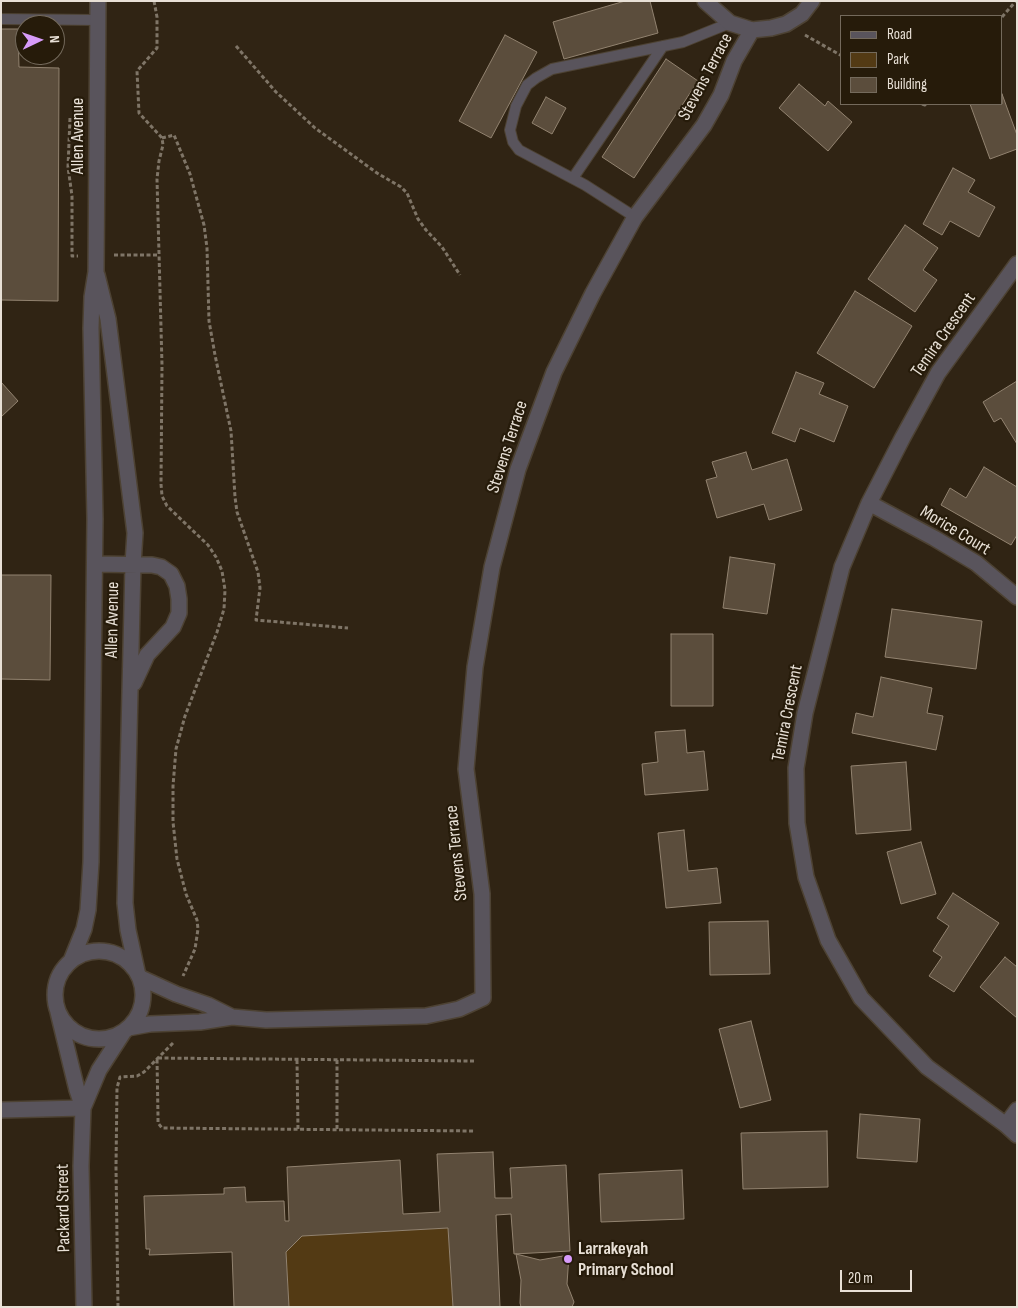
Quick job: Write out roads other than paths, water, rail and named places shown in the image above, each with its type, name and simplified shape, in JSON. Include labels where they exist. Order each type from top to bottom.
[{"type":"street","name":"Allen Avenue","points":[[71,961],[84,929],[90,891],[95,564],[91,320],[96,272],[98,1]]},
{"type":"street","points":[[705,1],[730,23],[752,30]]},
{"type":"street","name":"Stevens Terrace","points":[[232,1017],[266,1020],[426,1016],[460,1009],[484,998],[482,894],[466,769],[474,667],[492,567],[518,469],[554,372],[593,293],[635,217],[704,125],[721,95],[734,61],[752,30],[786,24],[802,14],[812,1]]},
{"type":"street","name":"Temira Crescent","points":[[1017,264],[938,373],[869,503],[842,567],[813,678],[799,742],[796,768],[797,823],[806,877],[828,940],[861,998],[927,1067],[1017,1135]]},
{"type":"street","name":"Allen Avenue","points":[[96,272],[108,319],[135,533],[124,903],[128,930],[139,975]]},
{"type":"street","name":"Morice Court","points":[[869,503],[976,563],[1017,598]]},
{"type":"street","points":[[95,564],[133,564],[161,567],[170,574],[177,586],[180,599],[179,614],[172,627],[147,655],[130,694]]},
{"type":"street","points":[[125,1031],[134,1023],[142,1009],[144,994],[139,975],[133,965],[120,955],[106,950],[90,950],[76,956],[64,967],[57,981],[54,996],[58,1012],[66,1025],[78,1035],[93,1039],[108,1039],[125,1031],[150,1024],[200,1022],[232,1017]]},
{"type":"street","points":[[139,975],[232,1017]]},
{"type":"street","name":"Packard Street","points":[[58,1012],[83,1108],[81,1166],[84,1307]]},
{"type":"street","name":"Packard Street","points":[[83,1108],[99,1070],[125,1031]]},
{"type":"street","points":[[1,1110],[83,1108]]},
{"type":"street","points":[[1006,1125],[1017,1110]]},
{"type":"lane","points":[[1,19],[97,20]]},
{"type":"lane","points":[[635,217],[573,178],[519,150],[513,142],[510,130],[516,106],[527,85],[552,69],[683,42],[730,23]]},
{"type":"lane","points":[[573,178],[664,46]]},
{"type":"place","name":"Larrakeyah Primary School","points":[[568,1259]]}]
